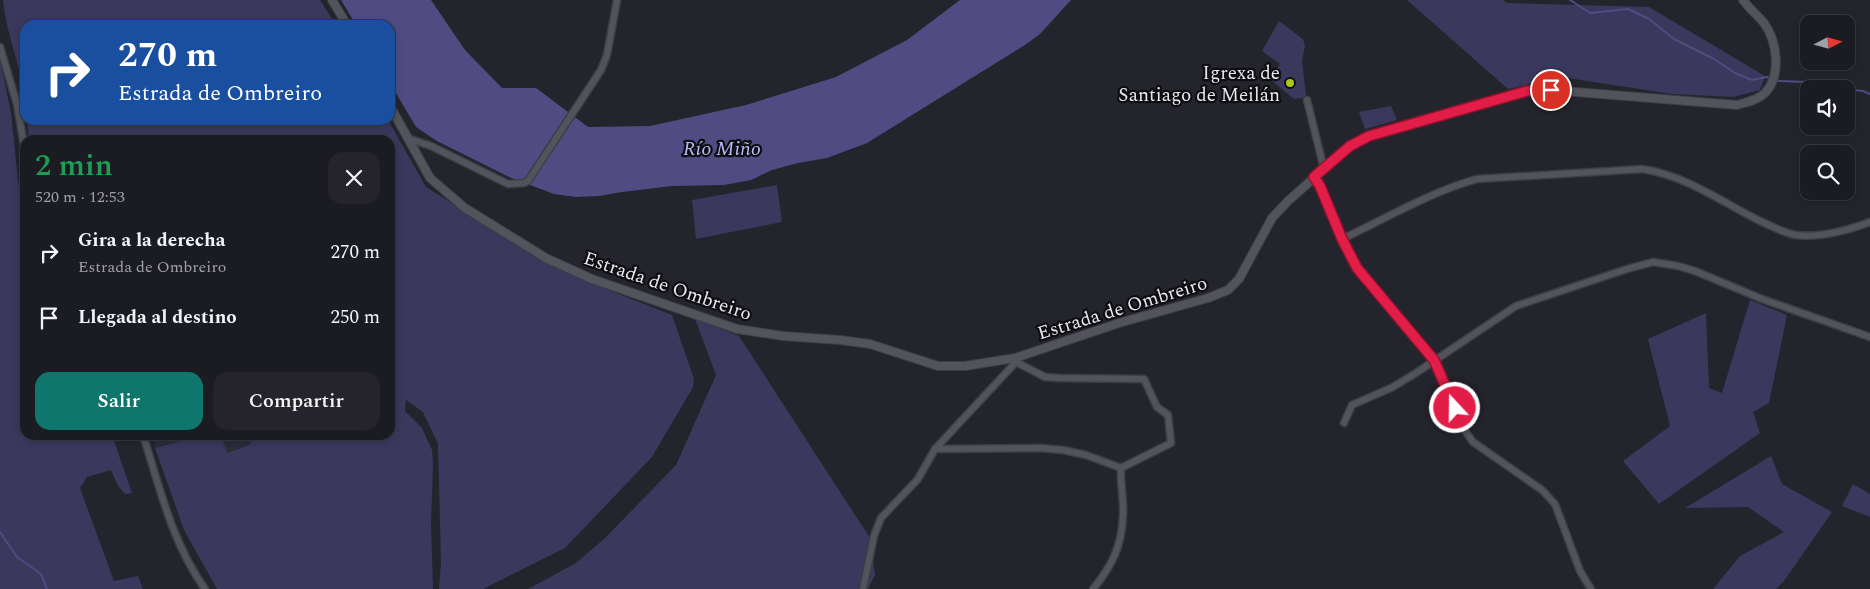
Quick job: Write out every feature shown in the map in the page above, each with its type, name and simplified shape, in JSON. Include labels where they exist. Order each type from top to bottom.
[{"type":"street","points":[[332,0],[344,20]]},
{"type":"street","points":[[407,138],[431,146],[508,184],[528,181],[601,70],[607,55],[617,0]]},
{"type":"street","name":"Estrada de Ombreiro","points":[[395,115],[430,178],[465,208],[546,258],[592,279],[737,329],[783,336],[870,344],[938,366],[965,366],[1016,360],[1119,323],[1208,298],[1228,290],[1239,278],[1272,218],[1314,177],[1350,146],[1369,136],[1527,91],[1551,90],[1737,105],[1752,101],[1765,93],[1772,81],[1776,66],[1771,37],[1764,24],[1743,0]]},
{"type":"street","points":[[0,47],[17,104],[20,122]]},
{"type":"street","points":[[1307,100],[1324,168]]},
{"type":"street","points":[[1342,239],[1419,202],[1477,179],[1642,169],[1679,179],[1786,233],[1817,235],[1838,232],[1870,222]]},
{"type":"street","points":[[1314,177],[1320,186],[1342,239],[1357,268],[1434,360],[1441,372],[1461,425],[1473,442],[1542,490],[1555,504],[1580,571],[1591,589]]},
{"type":"street","points":[[1344,423],[1352,405],[1393,387],[1516,306],[1653,262],[1695,271],[1762,299],[1870,337]]},
{"type":"street","points":[[863,589],[874,536],[880,518],[918,479],[935,449],[1016,360],[1046,376],[1059,378],[1144,378],[1157,407],[1168,415],[1171,443],[1121,468],[1086,455],[1063,450],[1040,448],[935,449]]},
{"type":"street","points":[[146,440],[170,520],[192,569],[205,589]]},
{"type":"street","points":[[1093,589],[1107,571],[1118,548],[1123,514],[1120,482],[1121,468]]},
{"type":"shaded area","points":[[3,0],[320,0],[333,20],[20,20],[20,75]]},
{"type":"shaded area","points":[[1407,0],[1503,0],[1507,3],[1649,7],[1765,76],[1760,90],[1733,97],[1672,94],[1561,77],[1508,89]]},
{"type":"shaded area","points":[[1279,21],[1303,39],[1305,46],[1302,61],[1306,95],[1303,98],[1294,99],[1270,79],[1280,64],[1262,51]]},
{"type":"shaded area","points":[[0,60],[11,113],[20,199],[20,440],[114,440],[132,493],[125,494],[118,486],[111,470],[87,477],[80,488],[114,581],[138,576],[143,589],[0,589]]},
{"type":"shaded area","points":[[1391,106],[1397,120],[1365,129],[1359,112]]},
{"type":"shaded area","points":[[28,125],[391,125],[426,187],[554,266],[591,283],[672,315],[694,379],[693,387],[652,457],[565,548],[483,589],[439,589],[441,563],[438,444],[423,412],[406,400],[405,411],[422,428],[432,450],[431,526],[433,589],[217,589],[184,530],[155,448],[186,440],[223,440],[227,453],[251,444],[250,440],[395,440],[395,135],[28,135]]},
{"type":"shaded area","points":[[777,185],[782,222],[696,239],[692,200]]},
{"type":"shaded area","points":[[1750,300],[1787,315],[1769,403],[1753,412],[1760,433],[1659,504],[1623,461],[1670,426],[1648,339],[1706,313],[1709,388],[1722,393]]},
{"type":"shaded area","points":[[695,319],[739,336],[870,538],[875,575],[868,589],[528,589],[576,563],[605,538],[676,465],[716,375]]},
{"type":"shaded area","points":[[153,440],[186,440],[155,448]]},
{"type":"shaded area","points":[[223,440],[262,440],[227,453]]},
{"type":"shaded area","points":[[1771,456],[1782,484],[1832,512],[1784,581],[1776,589],[1713,589],[1740,556],[1784,532],[1748,507],[1685,508]]},
{"type":"shaded area","points":[[1853,484],[1870,494],[1870,517],[1842,506]]},
{"type":"water","name":"Río Miño","points":[[341,0],[431,0],[465,50],[502,88],[536,88],[588,127],[650,126],[746,105],[836,77],[907,40],[960,0],[1071,0],[1040,34],[1025,45],[867,143],[827,158],[772,170],[751,180],[724,185],[672,186],[599,196],[576,197],[554,194],[509,177],[437,141],[416,127],[395,91],[395,20],[353,20]]},
{"type":"waterway","points":[[1570,0],[1590,13],[1628,9],[1649,19],[1674,39],[1714,59],[1735,73],[1752,80],[1770,78]]},
{"type":"waterway","points":[[1775,80],[1800,82]]},
{"type":"waterway","points":[[1855,90],[1870,94]]},
{"type":"waterway","points":[[0,532],[17,557],[41,574],[47,589]]},
{"type":"place","name":"Igrexa de Santiago de Meilán","points":[[1290,83]]},
{"type":"route","points":[[1455,408],[1441,372],[1434,360],[1357,268],[1342,239],[1320,186],[1314,177],[1350,146],[1369,136],[1527,91],[1551,90]]}]
